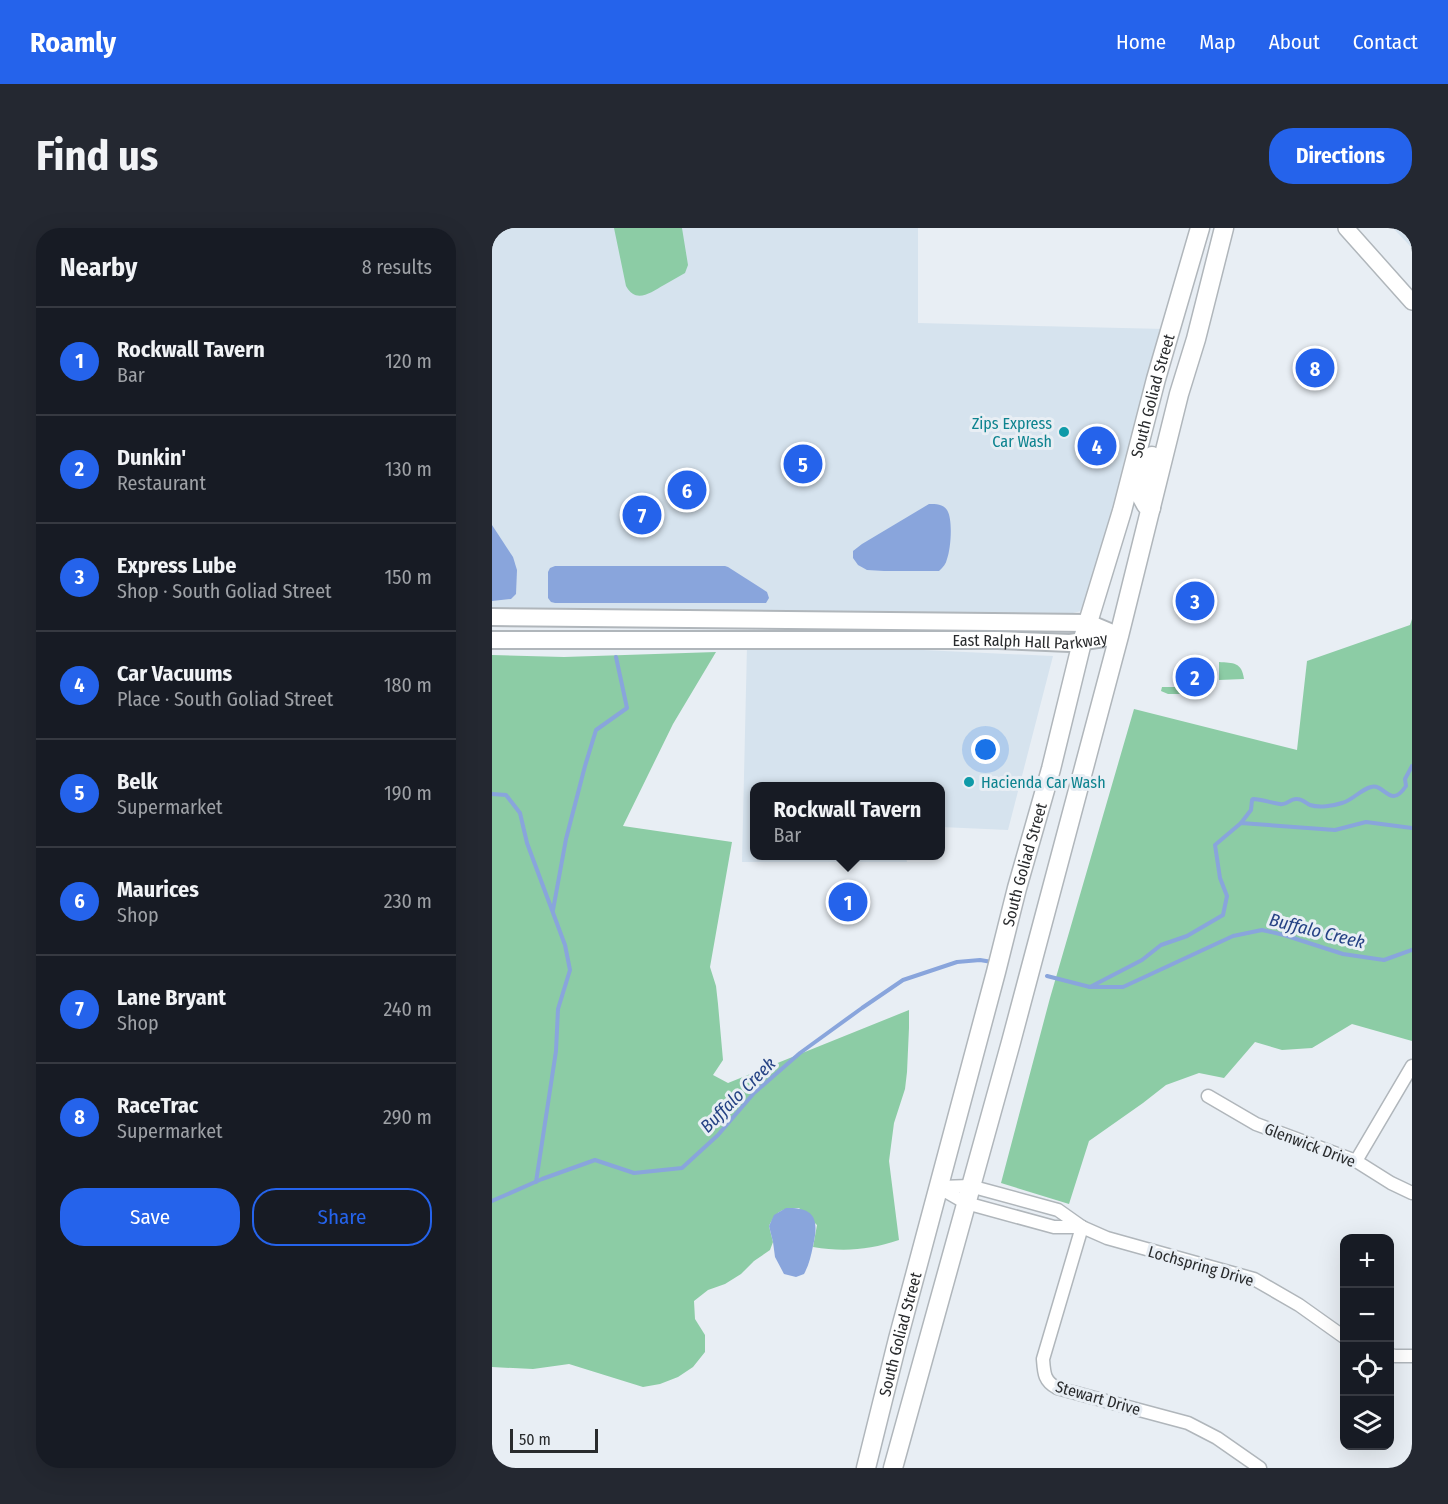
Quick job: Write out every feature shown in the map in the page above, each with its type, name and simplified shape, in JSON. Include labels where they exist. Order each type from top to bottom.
[{"type":"main road","name":"South Goliad Street","points":[[866,1468],[1017,888],[1051,769],[1082,642],[1122,511],[1156,379],[1200,228]]},
{"type":"main road","name":"South Goliad Street","points":[[893,1468],[1011,1042],[1119,636],[1179,394],[1196,339],[1224,230]]},
{"type":"main road","points":[[1151,508],[1146,505],[1141,496],[1169,390],[1166,385],[1156,379]]},
{"type":"main road","name":"East Ralph Hall Parkway","points":[[492,617],[1088,623],[1119,636]]},
{"type":"main road","points":[[538,617],[538,641]]},
{"type":"main road","points":[[790,621],[791,641]]},
{"type":"main road","points":[[874,621],[874,641]]},
{"type":"main road","name":"East Ralph Hall Parkway","points":[[492,640],[998,639],[1068,643],[1119,636]]},
{"type":"street","points":[[1346,228],[1412,302]]},
{"type":"street","points":[[1356,1161],[1412,1066]]},
{"type":"street","name":"Glenwick Drive","points":[[1208,1096],[1256,1124],[1356,1161],[1391,1184],[1412,1193]]},
{"type":"street","name":"Lochspring Drive","points":[[940,1187],[1058,1210],[1082,1227],[1107,1238],[1254,1279],[1299,1305],[1340,1334]]},
{"type":"street","name":"Lochspring Drive","points":[[968,1194],[1054,1227],[1082,1227]]},
{"type":"street","name":"Stewart Drive","points":[[1082,1227],[1043,1359],[1044,1372],[1049,1384],[1188,1423],[1217,1438],[1260,1468]]},
{"type":"street","points":[[1394,1356],[1412,1356]]},
{"type":"shaded area","points":[[492,228],[918,228],[918,323],[1165,329],[1086,607],[1073,613],[492,611]]},
{"type":"shaded area","points":[[1393,228],[1412,228],[1412,248]]},
{"type":"shaded area","points":[[747,646],[902,649],[1053,656],[1008,830],[945,827],[945,782],[750,782],[750,860],[907,860],[907,862],[742,862]]},
{"type":"green space","points":[[614,228],[682,228],[688,265],[685,273],[648,294],[634,295],[626,286]]},
{"type":"green space","points":[[1412,619],[1412,1041],[1352,1024],[1312,1048],[1282,1050],[1255,1042],[1224,1078],[1199,1073],[1166,1085],[1089,1141],[1069,1204],[1001,1183],[1050,998],[1134,709],[1297,750],[1307,661],[1410,625]]},
{"type":"green space","points":[[716,652],[673,724],[623,826],[732,842],[710,967],[716,986],[723,1060],[713,1075],[728,1083],[909,1010],[905,1089],[894,1123],[889,1161],[899,1240],[856,1249],[813,1247],[817,1225],[799,1208],[780,1211],[769,1226],[773,1242],[770,1250],[741,1274],[725,1284],[708,1290],[694,1301],[695,1319],[705,1335],[705,1352],[693,1367],[678,1377],[660,1384],[643,1387],[569,1364],[533,1369],[492,1367],[492,655],[564,657]]},
{"type":"green space","points":[[1219,662],[1239,666],[1244,679],[1219,680]]},
{"type":"green space","points":[[1162,687],[1196,687],[1193,694],[1168,694],[1161,691]]},
{"type":"water","points":[[929,504],[937,504],[947,510],[950,520],[951,534],[948,554],[945,564],[939,571],[867,570],[858,565],[853,558],[853,551]]},
{"type":"water","points":[[492,525],[513,557],[517,570],[516,594],[511,599],[492,601]]},
{"type":"water","points":[[555,566],[725,566],[767,592],[769,598],[766,603],[555,603],[548,598],[548,572]]},
{"type":"water","points":[[786,1208],[804,1210],[813,1217],[815,1222],[815,1237],[809,1264],[804,1274],[796,1277],[784,1274],[775,1257],[769,1226],[774,1215]]},
{"type":"waterway","points":[[553,910],[566,839],[596,730],[627,708],[616,657]]},
{"type":"waterway","points":[[1241,823],[1251,810],[1253,799],[1282,804],[1299,799],[1310,805],[1326,806],[1346,802],[1371,787],[1396,796],[1406,786],[1405,779],[1412,766]]},
{"type":"waterway","points":[[492,794],[506,795],[520,813],[527,843],[565,945],[570,970],[558,1009],[556,1051],[536,1182]]},
{"type":"waterway","points":[[1090,987],[1142,960],[1161,945],[1187,936],[1223,915],[1227,896],[1220,878],[1215,845],[1241,823],[1335,830],[1366,822],[1412,828]]},
{"type":"waterway","name":"Buffalo Creek","points":[[1047,976],[1090,987],[1123,987],[1233,936],[1262,930],[1343,954],[1384,960],[1412,950]]},
{"type":"waterway","name":"Buffalo Creek","points":[[492,1201],[542,1179],[595,1160],[634,1173],[682,1168],[718,1135],[754,1093],[800,1053],[903,980],[957,962],[980,960],[992,962]]},
{"type":"place","name":"RaceTrac","points":[[1315,368]]},
{"type":"place","name":"Zips Express Car Wash","points":[[1064,432]]},
{"type":"place","name":"Car Vacuums","points":[[1097,446]]},
{"type":"place","name":"Belk","points":[[803,464]]},
{"type":"place","name":"Maurices","points":[[687,490]]},
{"type":"place","name":"Lane Bryant","points":[[642,515]]},
{"type":"place","name":"Express Lube","points":[[1195,601]]},
{"type":"place","name":"Dunkin'","points":[[1195,677]]},
{"type":"place","name":"Hacienda Car Wash","points":[[969,782]]},
{"type":"place","name":"Rockwall Tavern","points":[[848,902]]}]
